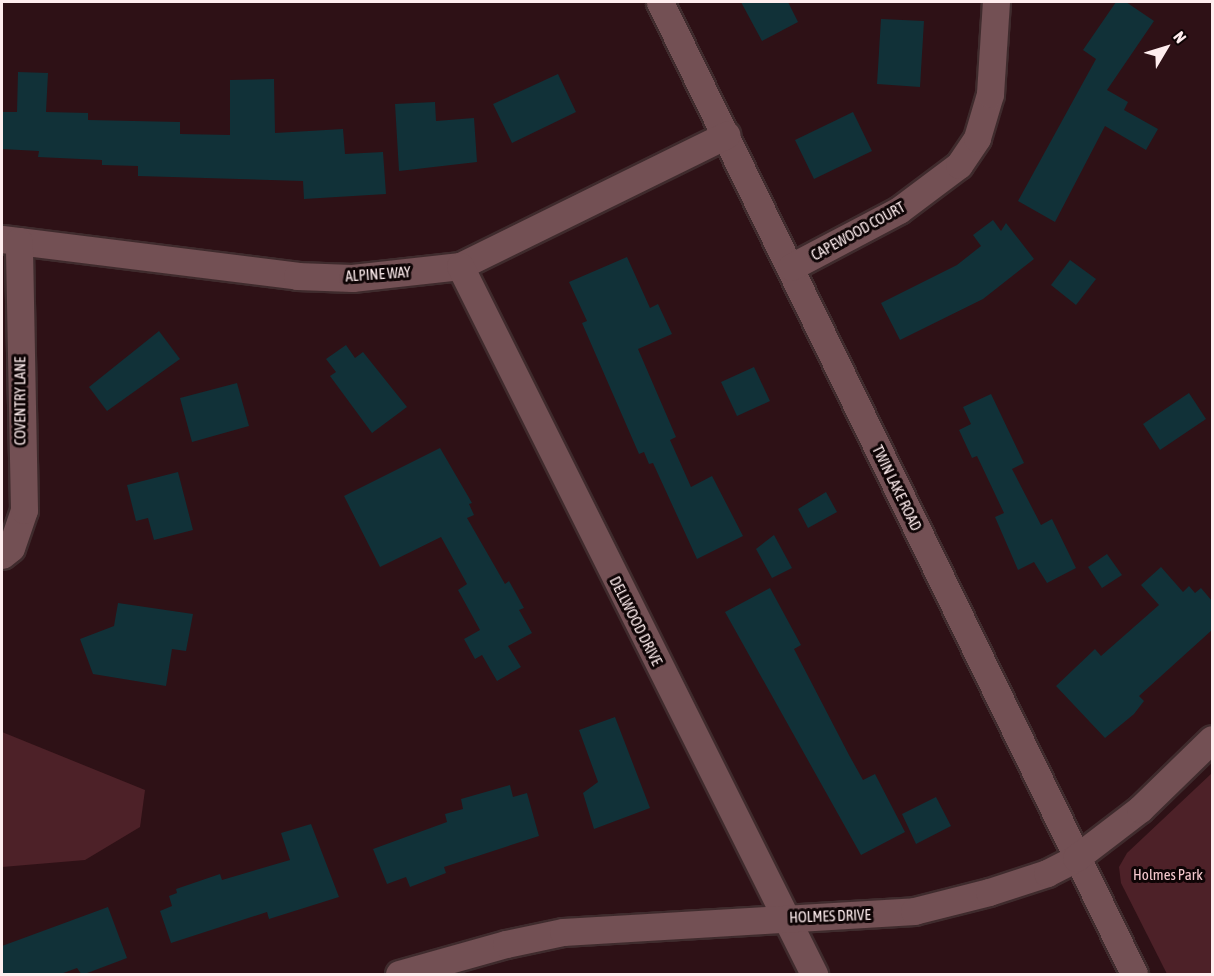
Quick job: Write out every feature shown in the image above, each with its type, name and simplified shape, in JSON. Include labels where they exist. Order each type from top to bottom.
[{"type":"street","name":"TWIN LAKE ROAD","points":[[660,2],[1134,975]]},
{"type":"street","name":"CAPEWOOD COURT","points":[[791,267],[899,210],[959,165],[977,138],[990,94],[996,2]]},
{"type":"street","name":"ALPINE WAY","points":[[10,240],[297,276],[352,278],[460,266],[726,135]]},
{"type":"street","name":"COVENTRY LANE","points":[[2,555],[14,542],[24,510],[10,240]]},
{"type":"street","name":"DELLWOOD DRIVE","points":[[460,266],[788,917],[814,975]]},
{"type":"street","name":"HOLMES DRIVE","points":[[399,975],[506,944],[563,932],[914,911],[989,892],[1047,873],[1076,858],[1140,809],[1212,739]]},
{"type":"green space","points":[[2,732],[145,790],[140,827],[85,860],[2,867]]},
{"type":"green space","name":"Holmes Park","points":[[1212,773],[1212,974],[1167,974],[1121,883],[1119,867],[1127,853]]},
{"type":"building","points":[[741,2],[788,2],[798,22],[762,41]]},
{"type":"building","points":[[1116,2],[1126,2],[1154,21],[1107,90],[1128,102],[1124,110],[1158,129],[1146,150],[1105,126],[1055,222],[1018,201],[1096,59],[1083,50]]},
{"type":"building","points":[[881,19],[924,21],[920,87],[877,84]]},
{"type":"building","points":[[18,72],[48,73],[46,112],[88,113],[88,120],[180,122],[180,134],[230,135],[230,80],[274,79],[275,133],[343,129],[345,154],[383,152],[386,194],[304,199],[303,181],[138,176],[138,166],[102,165],[102,160],[38,157],[39,151],[2,149],[2,112],[17,112]]},
{"type":"building","points":[[558,74],[576,112],[512,143],[493,104]]},
{"type":"building","points":[[435,102],[436,121],[474,118],[477,162],[399,171],[395,104]]},
{"type":"building","points":[[853,112],[872,151],[814,179],[795,140]]},
{"type":"building","points":[[993,220],[1001,231],[1006,223],[1034,259],[983,299],[900,340],[881,303],[957,265],[981,246],[973,235]]},
{"type":"building","points":[[627,257],[650,308],[658,304],[672,334],[638,349],[676,437],[670,440],[691,487],[712,476],[743,536],[697,559],[653,463],[649,464],[644,452],[639,454],[582,323],[587,321],[569,282]]},
{"type":"building","points":[[1070,260],[1096,279],[1076,305],[1051,285]]},
{"type":"building","points":[[159,331],[180,359],[107,411],[89,387]]},
{"type":"building","points":[[346,345],[355,358],[363,352],[407,407],[372,433],[330,376],[336,372],[326,359]]},
{"type":"building","points":[[754,367],[770,401],[737,416],[721,382]]},
{"type":"building","points":[[237,383],[249,426],[192,442],[180,398]]},
{"type":"building","points":[[1189,393],[1206,419],[1160,450],[1143,424]]},
{"type":"building","points":[[991,394],[1024,463],[1012,469],[1041,525],[1052,519],[1076,568],[1047,583],[1034,562],[1018,570],[995,517],[1004,513],[977,456],[972,458],[959,430],[971,424],[963,407]]},
{"type":"building","points":[[440,448],[472,503],[469,504],[474,515],[467,518],[505,584],[509,581],[524,608],[519,610],[532,633],[508,646],[521,667],[497,681],[482,655],[475,659],[464,639],[480,630],[458,590],[467,584],[441,537],[380,567],[344,496]]},
{"type":"building","points":[[178,472],[193,530],[154,540],[148,518],[136,521],[127,485]]},
{"type":"building","points":[[826,492],[837,512],[808,528],[798,509]]},
{"type":"building","points":[[774,535],[792,568],[772,578],[756,549]]},
{"type":"building","points":[[1107,554],[1122,575],[1102,588],[1088,567]]},
{"type":"building","points":[[1161,567],[1183,592],[1189,586],[1195,593],[1201,588],[1212,601],[1212,630],[1139,696],[1144,701],[1134,714],[1105,738],[1056,686],[1095,649],[1101,656],[1159,605],[1141,585]]},
{"type":"building","points":[[770,588],[801,645],[794,649],[849,755],[863,780],[875,774],[905,832],[861,855],[725,612]]},
{"type":"building","points":[[118,603],[193,614],[186,651],[172,649],[166,686],[93,674],[80,639],[114,626]]},
{"type":"building","points":[[615,717],[650,808],[594,829],[583,793],[598,782],[579,730]]},
{"type":"building","points":[[510,785],[513,797],[527,793],[539,836],[444,867],[446,873],[410,887],[406,877],[387,884],[373,849],[447,822],[445,814],[463,809],[461,799]]},
{"type":"building","points":[[936,797],[951,826],[916,844],[902,814]]},
{"type":"building","points":[[311,824],[339,897],[269,919],[267,912],[171,943],[160,911],[172,906],[169,896],[177,893],[176,889],[220,874],[222,880],[290,860],[281,833]]},
{"type":"building","points":[[108,907],[127,958],[82,975],[77,968],[58,975],[2,975],[2,946]]}]
